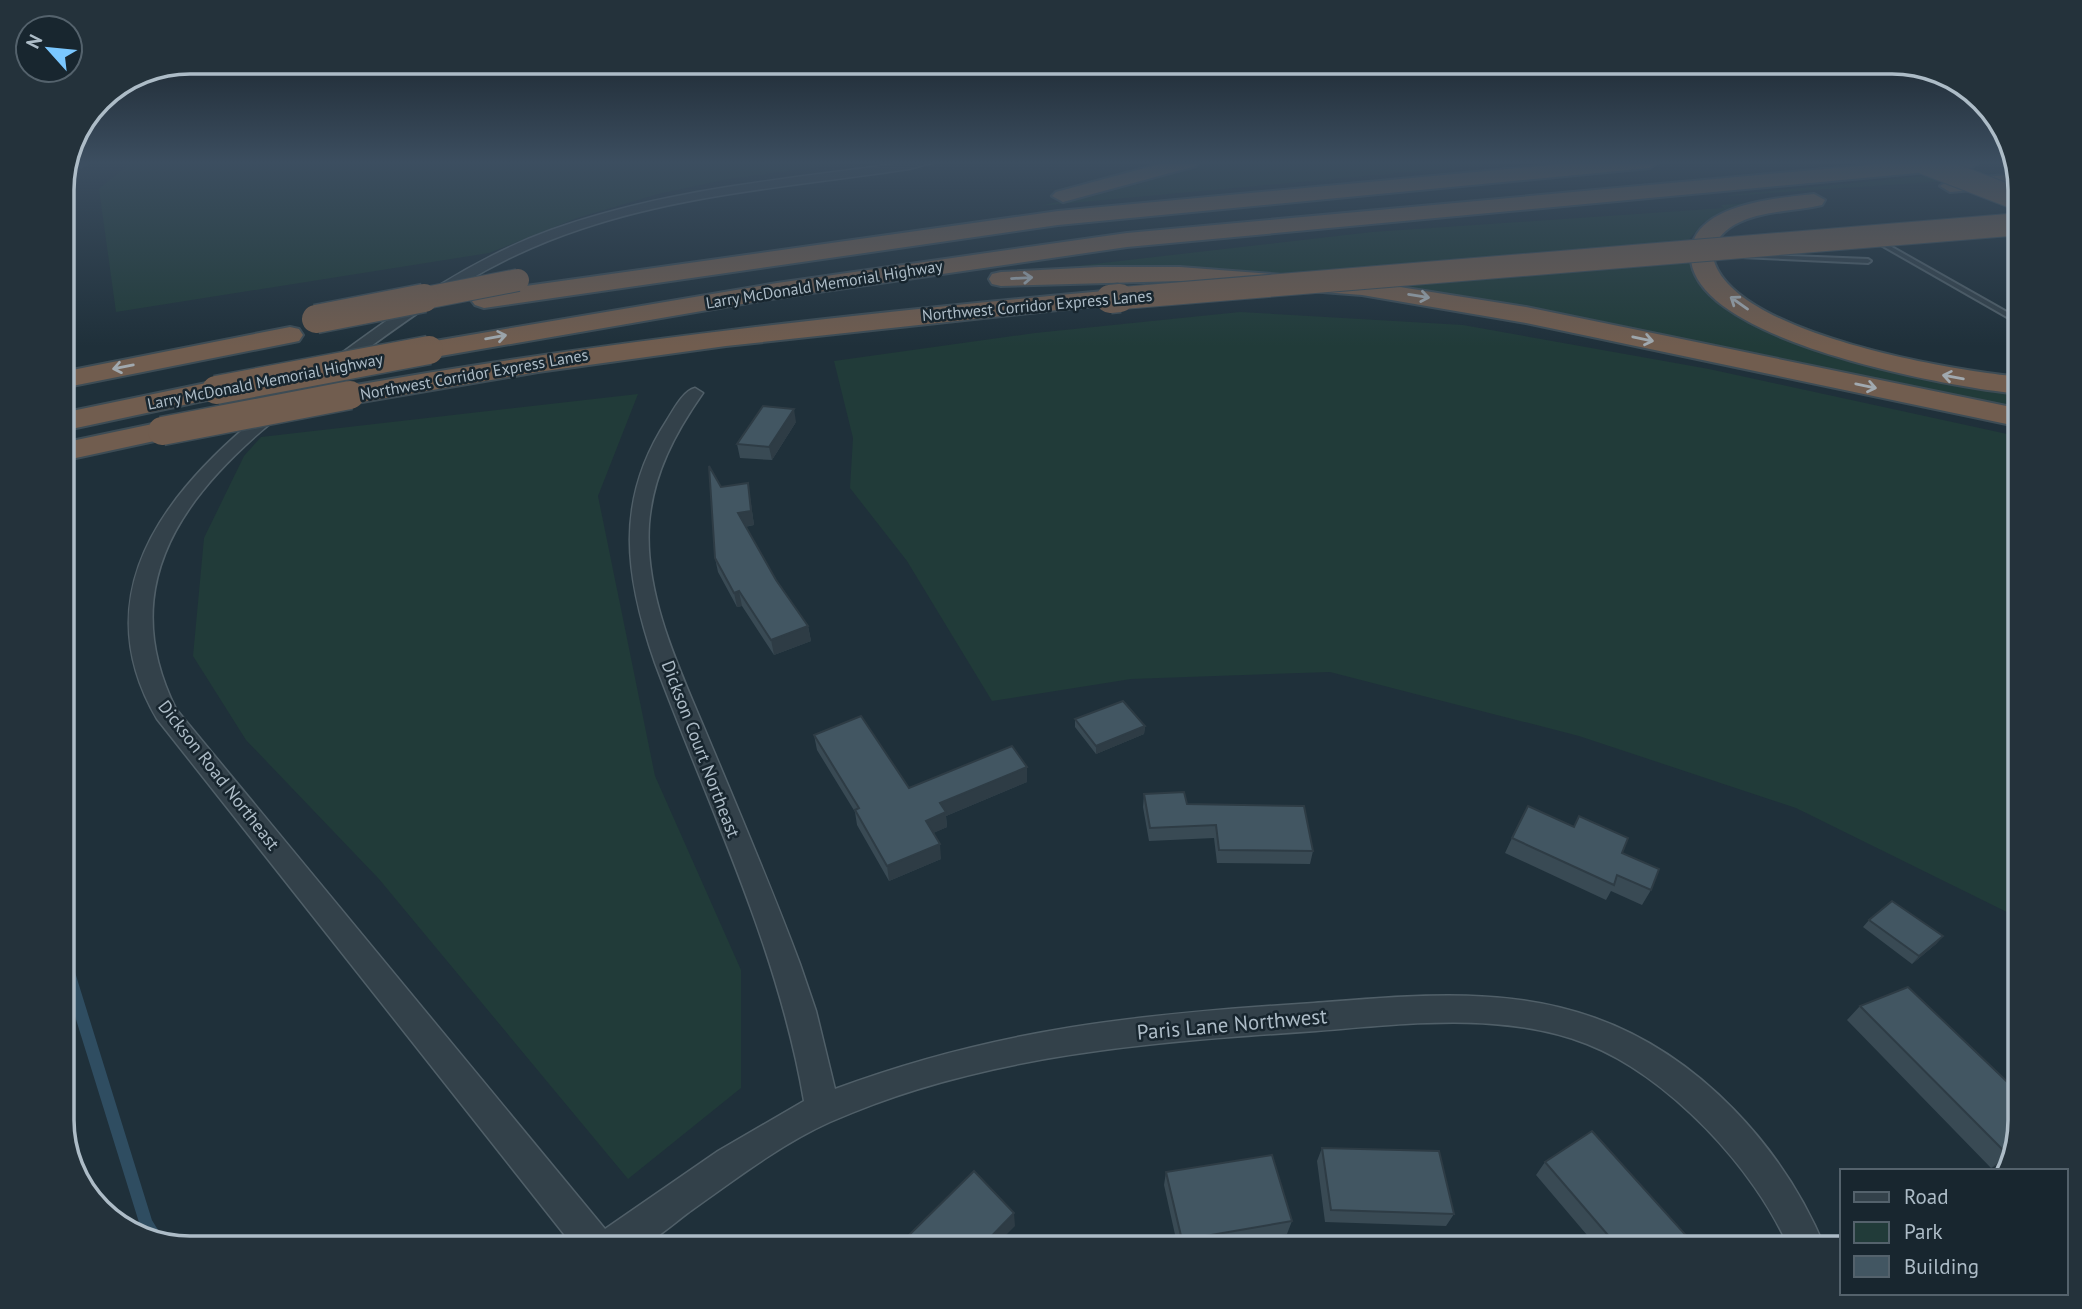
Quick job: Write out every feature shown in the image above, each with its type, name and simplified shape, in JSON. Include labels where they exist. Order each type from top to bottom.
[{"type":"highway","points":[[184,355],[316,320],[518,280],[891,223]]},
{"type":"highway","name":"Larry McDonald Memorial Highway","points":[[74,377],[484,300],[1021,223]]},
{"type":"highway","name":"Larry McDonald Memorial Highway","points":[[74,419],[429,350],[637,314],[991,258],[1154,237],[1295,223]]},
{"type":"highway","points":[[1723,223],[1707,237],[1702,255],[1710,278],[1723,292],[1747,309],[1784,328],[1885,363],[2008,384]]},
{"type":"highway","name":"Northwest Corridor Express Lanes","points":[[74,449],[350,395],[571,356],[728,335],[872,319],[2008,225]]},
{"type":"highway","points":[[637,314],[746,309],[975,281],[1099,274],[1263,278],[1362,288],[1474,305],[2008,415]]},
{"type":"street","name":"Dickson Road Northeast","points":[[588,1236],[166,713],[151,685],[142,655],[141,604],[149,564],[175,515],[203,476],[234,445],[347,357],[467,272],[535,242],[589,223]]},
{"type":"street","name":"Dickson Court Northeast","points":[[695,393],[665,433],[651,465],[643,493],[639,545],[642,581],[664,656],[792,983],[814,1054],[822,1109]]},
{"type":"street","name":"Paris Lane Northwest","points":[[625,1236],[716,1170],[822,1109],[948,1065],[1073,1039],[1295,1018],[1458,1007],[1498,1010],[1593,1031],[1629,1047],[1673,1077],[1739,1142],[1770,1179],[1801,1236]]},
{"type":"lane","points":[[1883,244],[2008,316]]},
{"type":"lane","points":[[1702,255],[1868,261]]},
{"type":"lane","points":[[1814,259],[1825,271]]},
{"type":"green space","points":[[104,223],[564,223],[489,253],[116,312]]},
{"type":"green space","points":[[1503,223],[1703,223],[1685,244],[1296,276],[1165,269],[1059,268],[1372,232]]},
{"type":"green space","points":[[1690,259],[1709,289],[1742,316],[1785,338],[1887,371],[2008,392],[2008,410],[1382,284]]},
{"type":"green space","points":[[1240,312],[1463,325],[1709,369],[2008,434],[2008,913],[1796,808],[1579,736],[1330,672],[1131,679],[992,701],[907,561],[850,488],[853,438],[834,361],[1035,333]]},
{"type":"green space","points":[[638,394],[598,496],[655,776],[741,970],[741,1088],[628,1179],[379,879],[246,740],[193,656],[204,538],[244,456],[261,437]]},
{"type":"building","points":[[763,406],[794,409],[769,447],[737,444]]},
{"type":"building","points":[[709,466],[721,487],[748,483],[751,511],[738,513],[776,580],[808,626],[771,640],[739,591],[734,593],[715,558]]},
{"type":"building","points":[[1123,701],[1145,726],[1096,746],[1075,719]]},
{"type":"building","points":[[861,716],[909,788],[1012,746],[1027,767],[940,803],[946,812],[926,821],[940,844],[887,866],[855,810],[859,808],[814,735]]},
{"type":"building","points":[[1184,792],[1187,804],[1304,806],[1313,851],[1219,850],[1216,825],[1150,828],[1144,794]]},
{"type":"building","points":[[1528,806],[1574,827],[1579,816],[1628,838],[1622,853],[1659,869],[1651,890],[1617,875],[1614,885],[1512,838]]},
{"type":"building","points":[[1892,901],[1943,936],[1919,956],[1869,920]]},
{"type":"building","points":[[1908,987],[2008,1083],[2008,1134],[2004,1151],[1860,1006]]},
{"type":"building","points":[[1592,1131],[1687,1236],[1609,1236],[1545,1162]]},
{"type":"building","points":[[1322,1148],[1439,1151],[1454,1214],[1331,1210]]},
{"type":"building","points":[[1272,1155],[1292,1221],[1205,1236],[1181,1236],[1166,1172]]},
{"type":"building","points":[[974,1171],[1014,1213],[992,1236],[908,1236]]},
{"type":"waterway","points":[[74,991],[149,1228]]}]
